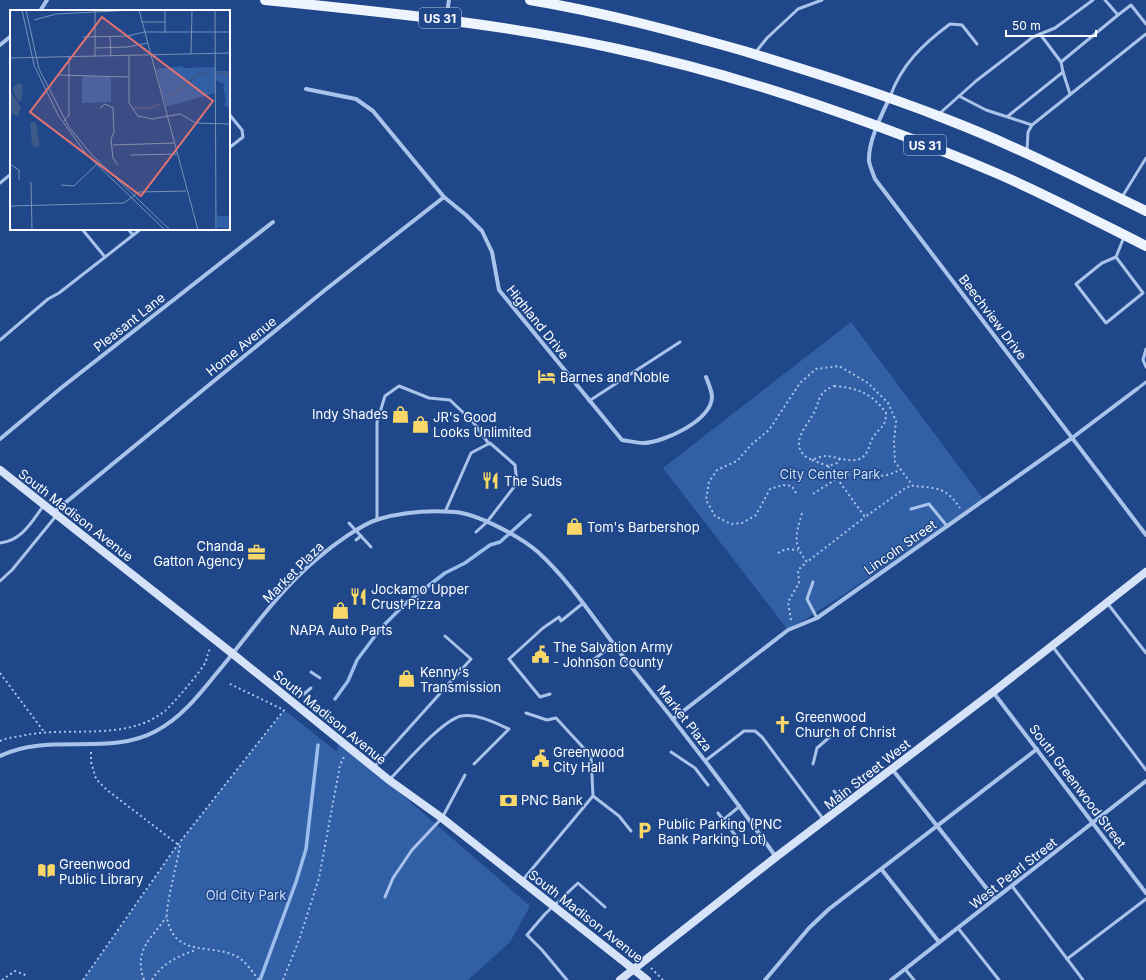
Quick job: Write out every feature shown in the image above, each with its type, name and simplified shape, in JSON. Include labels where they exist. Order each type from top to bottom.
[{"type":"main road","name":"US 31","points":[[265,0],[446,19],[525,30],[614,48],[695,68],[816,104],[996,173],[1146,246]]},
{"type":"main road","name":"US 31","points":[[530,0],[570,4],[699,38],[754,54],[889,99],[937,116],[1027,154],[1146,211]]},
{"type":"main road","name":"South Madison Avenue","points":[[0,470],[233,654],[374,768],[442,818],[522,881],[553,908],[647,980]]},
{"type":"main road","name":"Main Street West","points":[[620,980],[776,857],[825,822],[1146,572]]},
{"type":"street","points":[[41,10],[47,0]]},
{"type":"street","points":[[446,19],[449,0]]},
{"type":"street","points":[[0,45],[10,37]]},
{"type":"street","name":"Highland Drive","points":[[306,89],[356,99],[373,111],[444,197],[466,214],[482,231],[492,252],[499,290],[622,440],[643,443],[654,442],[692,425],[707,411],[712,397],[706,377]]},
{"type":"street","name":"Beechview Drive","points":[[889,99],[876,126],[869,162],[875,179],[1146,535]]},
{"type":"street","name":"Home Avenue","points":[[55,514],[325,290],[444,197]]},
{"type":"street","name":"Pleasant Lane","points":[[0,439],[61,388],[273,222]]},
{"type":"street","name":"Lincoln Street","points":[[674,718],[788,630],[817,618],[1072,438],[1137,389]]},
{"type":"street","name":"Market Plaza","points":[[0,756],[23,748],[44,745],[133,740],[156,731],[170,722],[197,697],[289,586],[325,552],[356,531],[377,520],[414,512],[458,512],[502,529],[528,544],[540,554],[674,718],[776,857]]},
{"type":"street","name":"South Greenwood Street","points":[[993,692],[1146,893]]},
{"type":"street","points":[[765,980],[809,928],[829,909],[882,870],[1037,749]]},
{"type":"street","points":[[892,769],[995,899]]},
{"type":"street","name":"West Pearl Street","points":[[891,980],[1146,781]]},
{"type":"street","points":[[882,870],[939,942]]},
{"type":"lane","points":[[754,54],[767,38],[798,9],[822,0]]},
{"type":"lane","points":[[937,116],[959,96],[1033,38],[1055,28],[1093,0]]},
{"type":"lane","points":[[1105,0],[1118,15]]},
{"type":"lane","points":[[1061,62],[1131,5],[1146,24]]},
{"type":"lane","points":[[889,99],[894,83],[904,67],[925,43],[950,24],[962,24],[977,44]]},
{"type":"lane","points":[[1040,34],[1061,62],[1070,94]]},
{"type":"lane","points":[[1027,154],[1028,132],[1032,124],[1146,34]]},
{"type":"lane","points":[[1008,116],[1063,72]]},
{"type":"lane","points":[[959,96],[986,110],[1032,124]]},
{"type":"lane","points":[[230,115],[242,130],[243,137],[230,147]]},
{"type":"lane","points":[[1121,199],[1144,164],[1146,158]]},
{"type":"lane","points":[[0,183],[10,175]]},
{"type":"lane","points":[[83,230],[105,257]]},
{"type":"lane","points":[[129,230],[133,235]]},
{"type":"lane","points":[[0,340],[48,299],[59,293],[140,230]]},
{"type":"lane","points":[[1116,257],[1144,293],[1106,323],[1076,284],[1102,263],[1116,257],[1125,235]]},
{"type":"lane","points":[[589,401],[680,342]]},
{"type":"lane","points":[[1146,349],[1143,360],[1146,367]]},
{"type":"lane","points":[[1137,389],[1146,382]]},
{"type":"lane","points":[[377,520],[377,422],[385,396],[399,386],[429,398],[450,400],[474,422],[489,444],[515,465],[518,483],[487,522],[476,532]]},
{"type":"lane","points":[[446,512],[471,453],[489,444]]},
{"type":"lane","points":[[911,509],[928,504],[947,526]]},
{"type":"lane","points":[[0,543],[16,538],[26,530],[44,505]]},
{"type":"lane","points":[[0,580],[12,570],[55,514]]},
{"type":"lane","points":[[349,523],[371,547]]},
{"type":"lane","points":[[356,540],[361,536]]},
{"type":"lane","points":[[320,547],[325,552]]},
{"type":"lane","points":[[813,582],[807,599],[817,618]]},
{"type":"lane","points":[[1107,602],[1146,654]]},
{"type":"lane","points":[[550,694],[540,697],[509,659],[543,628],[559,617],[561,621],[582,604]]},
{"type":"lane","points":[[374,768],[471,659],[445,636]]},
{"type":"lane","points":[[593,660],[614,644]]},
{"type":"lane","points":[[1052,645],[1146,770]]},
{"type":"lane","points":[[311,672],[320,678]]},
{"type":"lane","points":[[304,694],[311,688]]},
{"type":"lane","points":[[522,881],[593,796],[591,756],[556,718],[547,720],[526,713]]},
{"type":"lane","points":[[390,780],[449,722],[462,716],[488,719],[509,729],[474,764]]},
{"type":"lane","points":[[705,761],[744,731],[755,731],[762,737],[825,822]]},
{"type":"lane","points":[[813,764],[817,748],[832,735]]},
{"type":"lane","points":[[671,752],[695,768],[708,785]]},
{"type":"lane","points":[[385,897],[393,878],[412,850],[442,818],[465,775]]},
{"type":"lane","points":[[834,792],[845,805]]},
{"type":"lane","points":[[593,796],[619,816],[631,831]]},
{"type":"lane","points":[[723,820],[740,806]]},
{"type":"lane","points":[[718,813],[739,840]]},
{"type":"lane","points":[[567,980],[558,968],[527,935],[578,883],[605,907]]},
{"type":"lane","points":[[1012,886],[1083,980]]},
{"type":"lane","points":[[1067,959],[1146,899]]},
{"type":"lane","points":[[958,928],[999,980]]},
{"type":"lane","points":[[905,969],[914,980]]},
{"type":"path","points":[[796,493],[792,486],[782,485],[770,489],[756,515],[742,524],[731,524],[715,516],[706,500],[709,482],[717,470],[737,461],[752,444],[769,430],[800,383],[816,369],[839,366],[868,383],[888,403],[896,421],[894,442],[895,462],[913,486]]},
{"type":"path","points":[[812,460],[823,456],[840,457],[849,461],[860,458],[867,453],[875,434],[880,431],[886,421],[886,413],[869,395],[852,387],[834,386],[824,390],[818,397],[817,409],[803,429],[799,443],[801,452],[806,457],[812,460],[828,466],[865,517]]},
{"type":"path","points":[[828,466],[837,462],[840,457]]},
{"type":"path","points":[[814,494],[836,479],[854,471],[869,477],[891,475],[901,469]]},
{"type":"path","points":[[795,627],[789,612],[788,602],[799,583],[798,570],[865,517],[907,487],[938,488],[952,495],[964,514]]},
{"type":"path","points":[[802,513],[796,533],[798,550],[807,562]]},
{"type":"path","points":[[778,552],[786,549],[798,550]]},
{"type":"path","points":[[0,741],[34,733],[117,730],[151,721],[167,710],[179,697],[206,661],[206,654]]},
{"type":"path","points":[[0,673],[45,732]]},
{"type":"path","points":[[83,980],[178,844],[284,710],[230,684]]},
{"type":"path","points":[[91,731],[91,762],[96,779],[107,790],[180,846],[166,917],[144,945],[141,957],[141,972],[144,980]]},
{"type":"path","points":[[283,980],[299,940],[319,878],[340,765],[349,747]]},
{"type":"path","points":[[166,917],[179,940],[197,949]]},
{"type":"path","points":[[152,980],[155,975],[169,962],[182,954],[197,949],[219,950],[236,957],[251,970],[259,980]]},
{"type":"path","points":[[651,967],[663,980]]},
{"type":"path","points":[[2,980],[15,971],[28,976]]},
{"type":"green space","name":"City Center Park","points":[[851,322],[984,500],[840,597],[788,630],[663,468]]},
{"type":"green space","name":"Old City Park","points":[[284,710],[337,752],[339,740],[530,906],[510,942],[468,980],[83,980],[176,847]]},
{"type":"waterway","points":[[335,699],[348,681],[357,660],[381,628],[406,603],[445,573],[465,563],[490,545],[500,542],[530,515]]},
{"type":"waterway","points":[[260,980],[296,882],[306,849],[318,745]]},
{"type":"place","name":"Barnes and Noble","points":[[547,377]]},
{"type":"place","name":"Indy Shades","points":[[401,414]]},
{"type":"place","name":"JR's Good Looks Unlimited","points":[[420,424]]},
{"type":"place","name":"The Suds","points":[[491,481]]},
{"type":"place","name":"Tom's Barbershop","points":[[574,527]]},
{"type":"place","name":"Chanda Gatton Agency","points":[[257,553]]},
{"type":"place","name":"Jockamo Upper Crust Pizza","points":[[358,596]]},
{"type":"place","name":"NAPA Auto Parts","points":[[341,611]]},
{"type":"place","name":"The Salvation Army - Johnson County","points":[[540,654]]},
{"type":"place","name":"Kenny's Transmission","points":[[407,679]]},
{"type":"place","name":"Greenwood Church of Christ","points":[[782,724]]},
{"type":"place","name":"Greenwood City Hall","points":[[540,759]]},
{"type":"place","name":"PNC Bank","points":[[508,800]]},
{"type":"place","name":"Public Parking (PNC Bank Parking Lot)","points":[[645,831]]},
{"type":"place","name":"Greenwood Public Library","points":[[46,871]]}]
